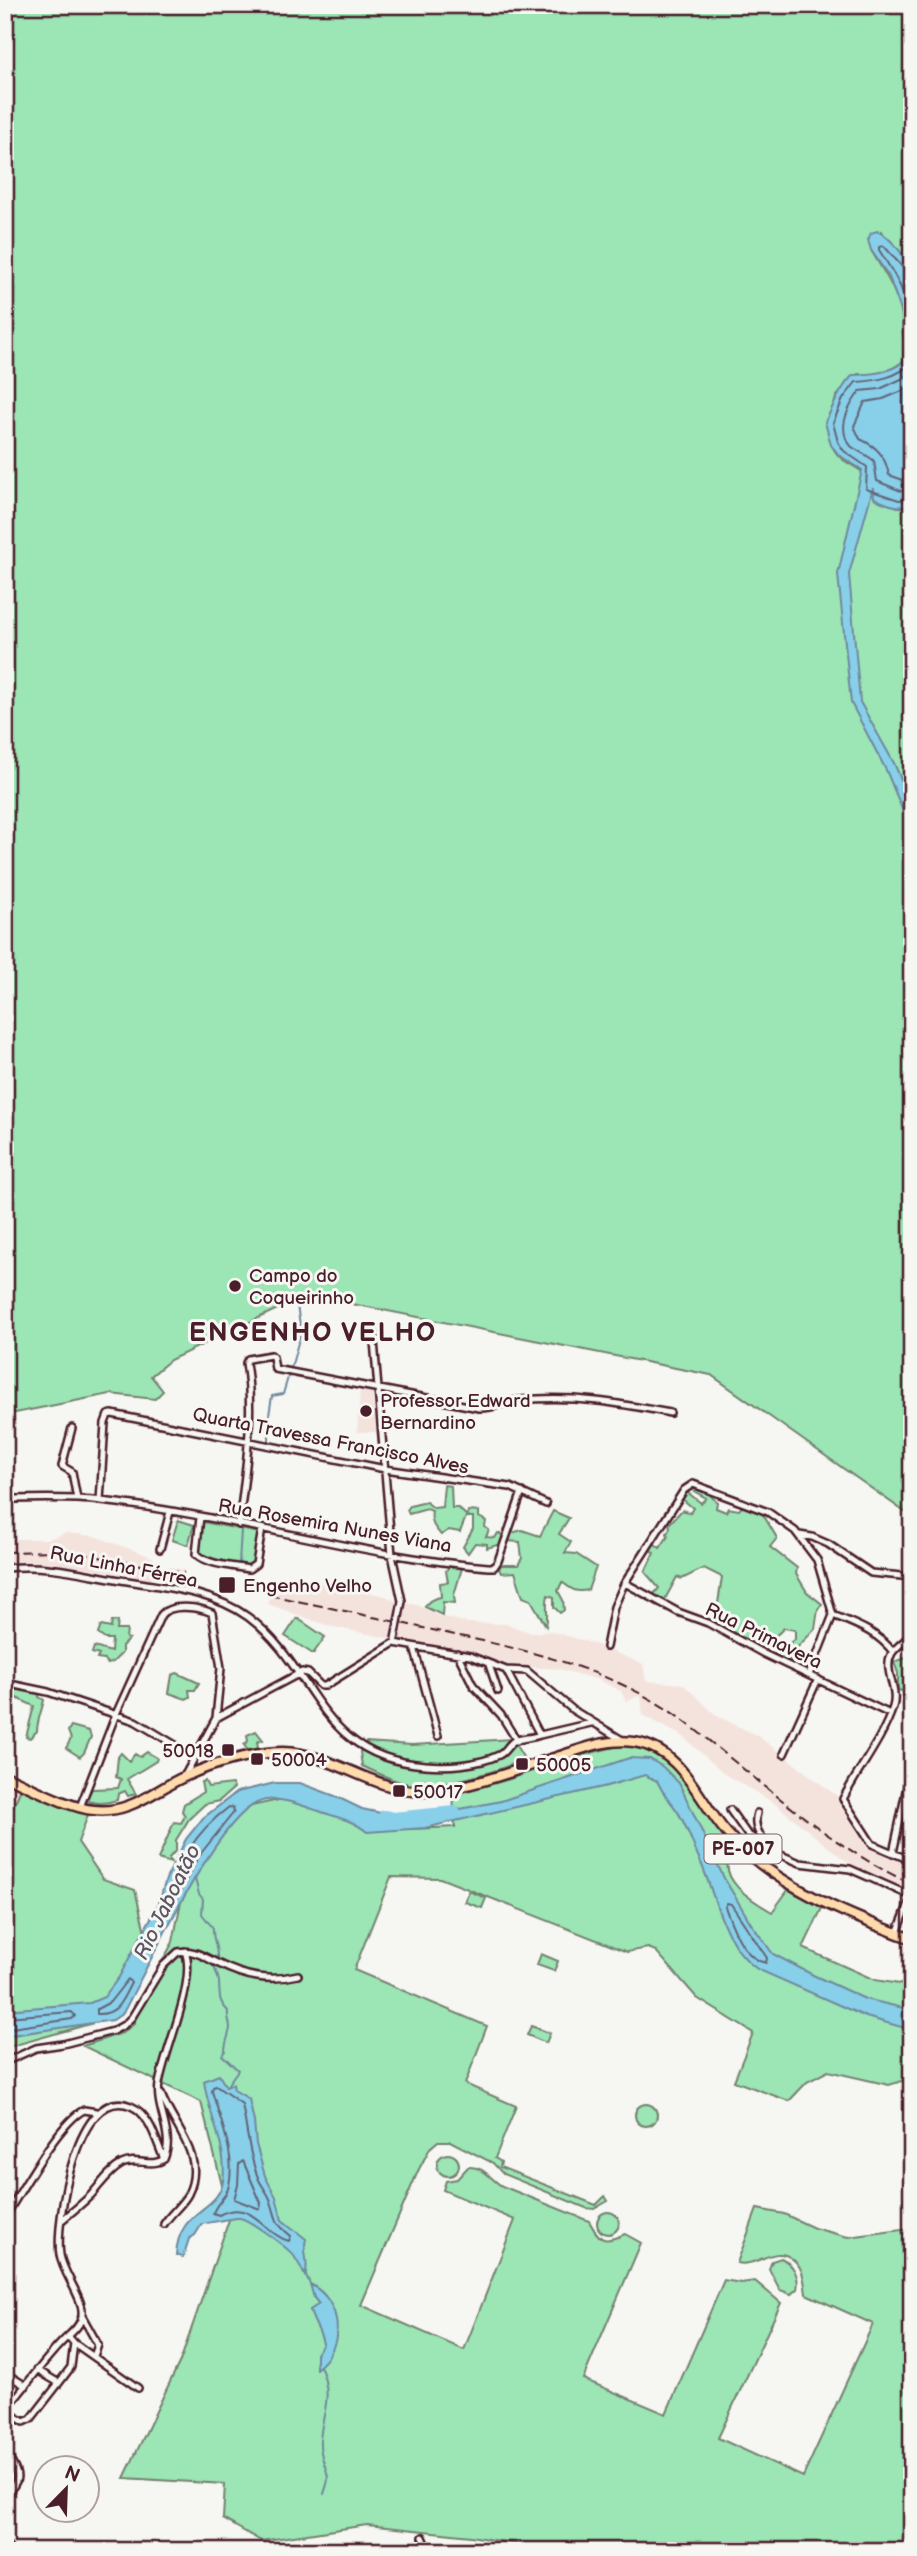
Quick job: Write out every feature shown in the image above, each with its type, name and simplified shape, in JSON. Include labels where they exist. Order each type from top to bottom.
[{"type":"main road","name":"PE-007","points":[[5,1776],[80,1807],[102,1811],[131,1806],[184,1777],[232,1761],[280,1752],[326,1760],[392,1786],[415,1791],[435,1791],[520,1769],[598,1744],[624,1742],[651,1746],[683,1771],[727,1833],[750,1855],[839,1911],[912,1939]]},
{"type":"street","points":[[216,1718],[306,1671],[322,1686],[394,1641],[402,1601],[392,1555],[373,1329]]},
{"type":"street","points":[[239,1525],[248,1441],[250,1393],[247,1360],[271,1355],[274,1359],[273,1368],[286,1372],[486,1408],[522,1399],[582,1398],[670,1413]]},
{"type":"street","name":"Quarta Travessa Francisco Alves","points":[[100,1501],[101,1466],[108,1415],[385,1469],[510,1487],[546,1503]]},
{"type":"street","points":[[72,1428],[62,1466],[72,1472],[77,1499]]},
{"type":"street","points":[[606,1647],[614,1607],[625,1583],[686,1487],[694,1484],[768,1512],[799,1535],[818,1562],[833,1615],[809,1675]]},
{"type":"street","name":"Rua Rosemira Nunes Viana","points":[[5,1499],[100,1501],[170,1511],[392,1555],[494,1567],[522,1492]]},
{"type":"street","points":[[160,1549],[170,1511]]},
{"type":"street","points":[[200,1517],[196,1554],[205,1560],[232,1566],[249,1569],[256,1564],[262,1529]]},
{"type":"street","points":[[799,1535],[812,1536],[828,1544],[871,1573],[912,1577]]},
{"type":"street","name":"Rua Linha Férrea","points":[[5,1568],[52,1567],[205,1597],[232,1607],[259,1626],[279,1648],[337,1727],[363,1747],[388,1757],[428,1766],[462,1764],[497,1756],[506,1751],[512,1742],[593,1723]]},
{"type":"street","name":"Rua Primavera","points":[[625,1583],[678,1612],[708,1623],[764,1654],[890,1714]]},
{"type":"street","points":[[203,1609],[205,1597]]},
{"type":"street","points":[[80,1807],[116,1714],[163,1612],[174,1608],[203,1609],[212,1613],[221,1668],[216,1718],[184,1777]]},
{"type":"street","points":[[833,1615],[882,1639],[893,1652]]},
{"type":"street","points":[[912,1634],[893,1652],[888,1666],[895,1694],[890,1714],[843,1799],[870,1841],[912,1861]]},
{"type":"street","points":[[394,1641],[470,1656],[506,1670],[529,1672],[565,1704],[624,1742]]},
{"type":"street","points":[[414,1647],[438,1736]]},
{"type":"street","points":[[457,1653],[477,1690],[501,1715],[517,1741]]},
{"type":"street","points":[[489,1665],[498,1691]]},
{"type":"street","points":[[506,1670],[540,1735]]},
{"type":"street","points":[[785,1754],[818,1679]]},
{"type":"street","points":[[5,1683],[25,1686],[116,1714],[149,1728],[177,1746]]},
{"type":"street","points":[[892,1853],[909,1788],[912,1763]]},
{"type":"street","points":[[730,1810],[747,1835],[774,1852],[791,1860],[850,1869],[911,1896],[897,1933]]},
{"type":"street","points":[[757,1813],[754,1824],[763,1838],[791,1860]]},
{"type":"street","points":[[5,2062],[36,2048],[113,2031],[124,2025],[132,2017],[163,1966],[170,1958],[185,1951],[200,1954],[237,1972],[267,1980],[298,1975]]},
{"type":"street","points":[[62,2220],[124,2163],[155,2163],[164,2159],[168,2146],[158,2088],[185,1989],[189,1964],[185,1951]]},
{"type":"street","points":[[158,2088],[170,2115],[187,2141],[194,2163],[189,2192],[164,2224]]},
{"type":"street","points":[[94,2356],[98,2345],[82,2316],[81,2306],[60,2257],[62,2220],[79,2143],[97,2112],[116,2103],[134,2107],[148,2122],[164,2159]]},
{"type":"street","points":[[5,2217],[43,2157],[76,2116],[84,2110],[97,2112]]},
{"type":"street","points":[[74,2343],[71,2367],[26,2422],[5,2410],[82,2316]]},
{"type":"street","points":[[68,2336],[138,2388]]},
{"type":"street","points":[[37,2370],[60,2383]]},
{"type":"street","points":[[5,2373],[26,2386]]},
{"type":"street","points":[[5,2495],[18,2481],[8,2454]]},
{"type":"street","points":[[423,2537],[429,2551]]},
{"type":"street","points":[[5,2542],[11,2551]]},
{"type":"shaded area","name":"Professor Edward Bernardino","points":[[360,1391],[372,1391],[376,1432],[357,1432]]},
{"type":"shaded area","points":[[66,1533],[94,1536],[152,1557],[160,1565],[185,1570],[183,1581],[162,1577],[152,1580],[48,1563],[5,1565],[5,1539],[48,1539]]},
{"type":"shaded area","points":[[320,1583],[386,1596],[400,1604],[413,1603],[439,1616],[468,1623],[507,1624],[531,1633],[550,1631],[592,1643],[643,1664],[646,1681],[683,1684],[717,1716],[758,1736],[837,1796],[859,1835],[871,1846],[912,1867],[912,1894],[868,1874],[842,1858],[774,1803],[726,1775],[682,1736],[643,1715],[641,1697],[626,1702],[621,1691],[599,1680],[559,1669],[501,1665],[468,1652],[329,1626],[268,1604],[271,1585]]},
{"type":"shaded area","points":[[5,1779],[21,1786],[6,1821],[5,1820]]},
{"type":"green space","points":[[5,5],[912,5],[912,268],[881,231],[871,250],[898,302],[908,355],[899,365],[886,371],[858,374],[836,397],[830,415],[829,435],[836,453],[869,478],[874,498],[898,507],[912,506],[912,1517],[711,1375],[307,1295],[170,1360],[151,1376],[163,1391],[155,1399],[110,1394],[5,1415]]},
{"type":"green space","points":[[444,1485],[451,1486],[452,1508],[458,1508],[467,1516],[468,1511],[479,1512],[479,1517],[486,1521],[485,1527],[489,1530],[486,1537],[495,1538],[498,1533],[503,1535],[501,1544],[487,1548],[487,1544],[475,1543],[468,1553],[463,1547],[473,1529],[473,1517],[466,1517],[460,1532],[449,1530],[441,1535],[433,1524],[432,1511],[427,1509],[409,1514],[407,1510],[410,1506],[426,1502],[434,1508],[442,1507]]},
{"type":"green space","points":[[696,1488],[709,1494],[717,1502],[716,1508],[726,1512],[728,1508],[739,1510],[744,1505],[761,1511],[777,1538],[770,1547],[797,1568],[796,1574],[807,1592],[822,1604],[818,1609],[815,1629],[790,1655],[791,1662],[773,1655],[795,1639],[795,1630],[784,1628],[770,1639],[753,1638],[751,1641],[715,1623],[722,1577],[704,1568],[682,1579],[677,1577],[664,1601],[653,1595],[659,1588],[645,1572],[654,1553],[649,1549],[651,1541],[660,1548],[668,1536],[669,1524],[682,1510],[690,1513],[693,1508],[681,1498],[687,1492],[701,1503],[706,1498],[690,1489]]},
{"type":"green space","points":[[553,1511],[569,1518],[559,1534],[571,1542],[565,1553],[576,1554],[596,1567],[588,1590],[574,1590],[562,1582],[558,1591],[564,1610],[560,1613],[554,1607],[554,1597],[548,1595],[546,1626],[531,1600],[523,1597],[515,1572],[501,1573],[499,1569],[501,1565],[518,1565],[522,1558],[520,1542],[507,1541],[508,1534],[522,1530],[540,1536]]},
{"type":"green space","points":[[178,1520],[194,1525],[188,1545],[172,1540]]},
{"type":"green space","points":[[203,1522],[260,1533],[254,1564],[251,1567],[199,1556],[197,1551]]},
{"type":"green space","points":[[449,1566],[462,1568],[454,1595],[455,1603],[443,1602],[442,1615],[425,1607],[432,1600],[441,1597],[440,1583],[448,1582],[446,1571]]},
{"type":"green space","points":[[297,1618],[325,1637],[313,1654],[285,1636]]},
{"type":"green space","points":[[112,1621],[118,1621],[117,1630],[127,1630],[126,1638],[129,1639],[122,1646],[122,1653],[108,1664],[97,1659],[99,1655],[92,1653],[94,1647],[111,1652],[112,1639],[105,1639],[98,1634],[101,1626],[111,1628]]},
{"type":"green space","points":[[912,1656],[912,1698],[906,1692],[898,1690],[898,1673],[894,1662]]},
{"type":"green space","points":[[177,1673],[199,1683],[195,1690],[189,1690],[190,1697],[186,1699],[169,1693],[172,1675]]},
{"type":"green space","points":[[13,1688],[39,1694],[44,1700],[37,1731],[30,1738],[26,1737],[34,1706],[10,1695],[9,1690]]},
{"type":"green space","points":[[71,1726],[89,1731],[91,1737],[80,1757],[66,1748],[71,1739],[68,1731]]},
{"type":"green space","points":[[256,1731],[263,1740],[257,1742],[255,1751],[249,1752],[244,1745],[248,1741],[247,1735]]},
{"type":"green space","points":[[512,1739],[523,1757],[515,1763],[473,1777],[419,1785],[389,1778],[362,1766],[360,1752],[366,1742],[412,1745]]},
{"type":"green space","points":[[627,1744],[660,1754],[684,1776],[702,1801],[731,1852],[728,1871],[738,1888],[746,1895],[772,1912],[791,1886],[823,1906],[803,1948],[875,1980],[912,1986],[912,2078],[889,2085],[828,2071],[807,2082],[789,2101],[734,2081],[753,2033],[697,1998],[656,1951],[648,1948],[627,1952],[440,1878],[391,1877],[354,1970],[487,2026],[465,2084],[516,2106],[495,2158],[501,2162],[500,2167],[596,2205],[605,2196],[608,2201],[594,2209],[586,2208],[503,2174],[493,2163],[450,2141],[438,2141],[430,2148],[418,2171],[361,2305],[464,2350],[515,2220],[443,2190],[446,2181],[457,2179],[468,2167],[478,2168],[502,2186],[589,2221],[603,2239],[625,2234],[641,2243],[583,2379],[666,2414],[724,2280],[741,2283],[755,2281],[781,2303],[718,2438],[803,2477],[873,2324],[806,2294],[801,2270],[785,2255],[771,2255],[744,2264],[737,2263],[757,2209],[784,2214],[814,2228],[848,2237],[909,2229],[912,2236],[912,2551],[555,2551],[471,2536],[367,2525],[261,2541],[223,2519],[225,2484],[124,2478],[181,2359],[230,2217],[201,2102],[83,2046],[122,2033],[134,2024],[142,1998],[173,1942],[187,1871],[238,1809],[283,1799],[360,1824],[412,1829],[455,1827],[453,1795],[510,1779],[549,1763]]},
{"type":"green space","points":[[147,1752],[157,1758],[156,1761],[127,1779],[136,1794],[128,1796],[125,1791],[118,1794],[117,1800],[105,1803],[86,1800],[92,1789],[118,1788],[121,1779],[116,1777],[118,1757],[121,1753],[129,1761],[135,1754],[140,1757]]},
{"type":"green space","points":[[205,1781],[208,1787],[232,1784],[234,1788],[219,1801],[205,1804],[189,1819],[176,1840],[176,1850],[169,1858],[171,1863],[158,1859],[174,1822],[181,1823],[185,1816],[182,1811],[184,1804],[203,1792],[201,1782]]},
{"type":"green space","points":[[22,1786],[88,1815],[78,1842],[103,1879],[135,1890],[150,1953],[93,2023],[5,2048],[5,1821]]},
{"type":"green space","points":[[469,1891],[486,1898],[482,1908],[465,1902]]},
{"type":"green space","points":[[541,1954],[558,1961],[554,1971],[537,1965]]},
{"type":"green space","points":[[531,2026],[550,2033],[546,2043],[527,2035]]},
{"type":"green space","points":[[646,2104],[654,2107],[657,2115],[654,2123],[646,2126],[638,2123],[635,2115],[638,2107]]},
{"type":"green space","points":[[448,2154],[456,2157],[459,2165],[456,2173],[448,2176],[440,2173],[437,2165],[440,2157]]},
{"type":"green space","points":[[608,2212],[616,2215],[619,2223],[616,2231],[608,2234],[600,2231],[597,2223],[600,2215]]},
{"type":"green space","points":[[781,2258],[792,2267],[796,2275],[797,2289],[791,2294],[780,2290],[769,2269],[772,2261]]},
{"type":"water","points":[[877,231],[892,242],[912,268],[912,506],[897,506],[878,500],[874,498],[873,488],[849,574],[860,702],[895,765],[912,807],[912,833],[886,770],[851,703],[838,574],[862,470],[839,455],[831,445],[825,422],[841,391],[853,375],[891,369],[898,366],[908,355],[902,313],[889,277],[871,250],[868,240],[871,233]]},
{"type":"water","name":"Rio Jaboatão","points":[[629,1758],[650,1759],[663,1767],[679,1783],[724,1878],[773,1954],[865,1999],[912,2010],[912,2030],[866,2017],[757,1969],[745,1958],[727,1932],[682,1818],[657,1781],[645,1775],[425,1828],[367,1832],[350,1822],[296,1803],[272,1800],[257,1803],[240,1815],[202,1866],[123,2013],[113,2020],[5,2036],[5,2010],[90,2003],[104,1997],[119,1977],[159,1903],[166,1879],[186,1839],[203,1818],[237,1792],[275,1783],[300,1783],[362,1809],[409,1819],[501,1801]]},
{"type":"water","points":[[219,2075],[226,2087],[233,2084],[234,2090],[249,2099],[256,2144],[282,2220],[306,2239],[305,2276],[290,2252],[260,2229],[240,2218],[202,2224],[189,2239],[183,2257],[176,2255],[183,2228],[214,2199],[223,2181],[223,2156],[204,2081]]},
{"type":"water","points":[[310,2284],[329,2301],[337,2325],[332,2349],[326,2360],[316,2369],[316,2354],[323,2344],[310,2310],[319,2304]]},
{"type":"waterway","points":[[291,1368],[301,1332],[297,1305]]},
{"type":"waterway","points":[[269,1443],[272,1396],[283,1394],[289,1374]]},
{"type":"waterway","points":[[239,1564],[241,1530]]},
{"type":"waterway","name":"Rio Jaboatão","points":[[384,1815],[393,1817],[455,1811]]},
{"type":"waterway","points":[[195,1879],[203,1899],[202,1914],[213,1928],[217,1958]]},
{"type":"waterway","points":[[213,1964],[220,1998],[228,2011],[230,2026],[222,2055],[238,2070],[226,2087]]},
{"type":"waterway","points":[[305,2273],[310,2284]]},
{"type":"waterway","points":[[320,2366],[327,2396],[320,2441],[328,2478],[324,2494]]},
{"type":"railway","points":[[5,1552],[67,1551],[184,1573]]},
{"type":"railway","points":[[269,1595],[525,1651],[606,1677],[668,1710],[844,1846],[912,1884]]},
{"type":"place","name":"Campo do Coqueirinho","points":[[235,1286]]},
{"type":"place","name":"Professor Edward Bernardino","points":[[366,1411]]},
{"type":"place","name":"Engenho Velho","points":[[227,1585]]},
{"type":"place","name":"50018","points":[[228,1750]]},
{"type":"place","name":"50004","points":[[257,1759]]},
{"type":"place","name":"50005","points":[[522,1764]]},
{"type":"place","name":"50017","points":[[399,1791]]},
{"type":"district","name":"ENGENHO VELHO","points":[[313,1332]]}]
